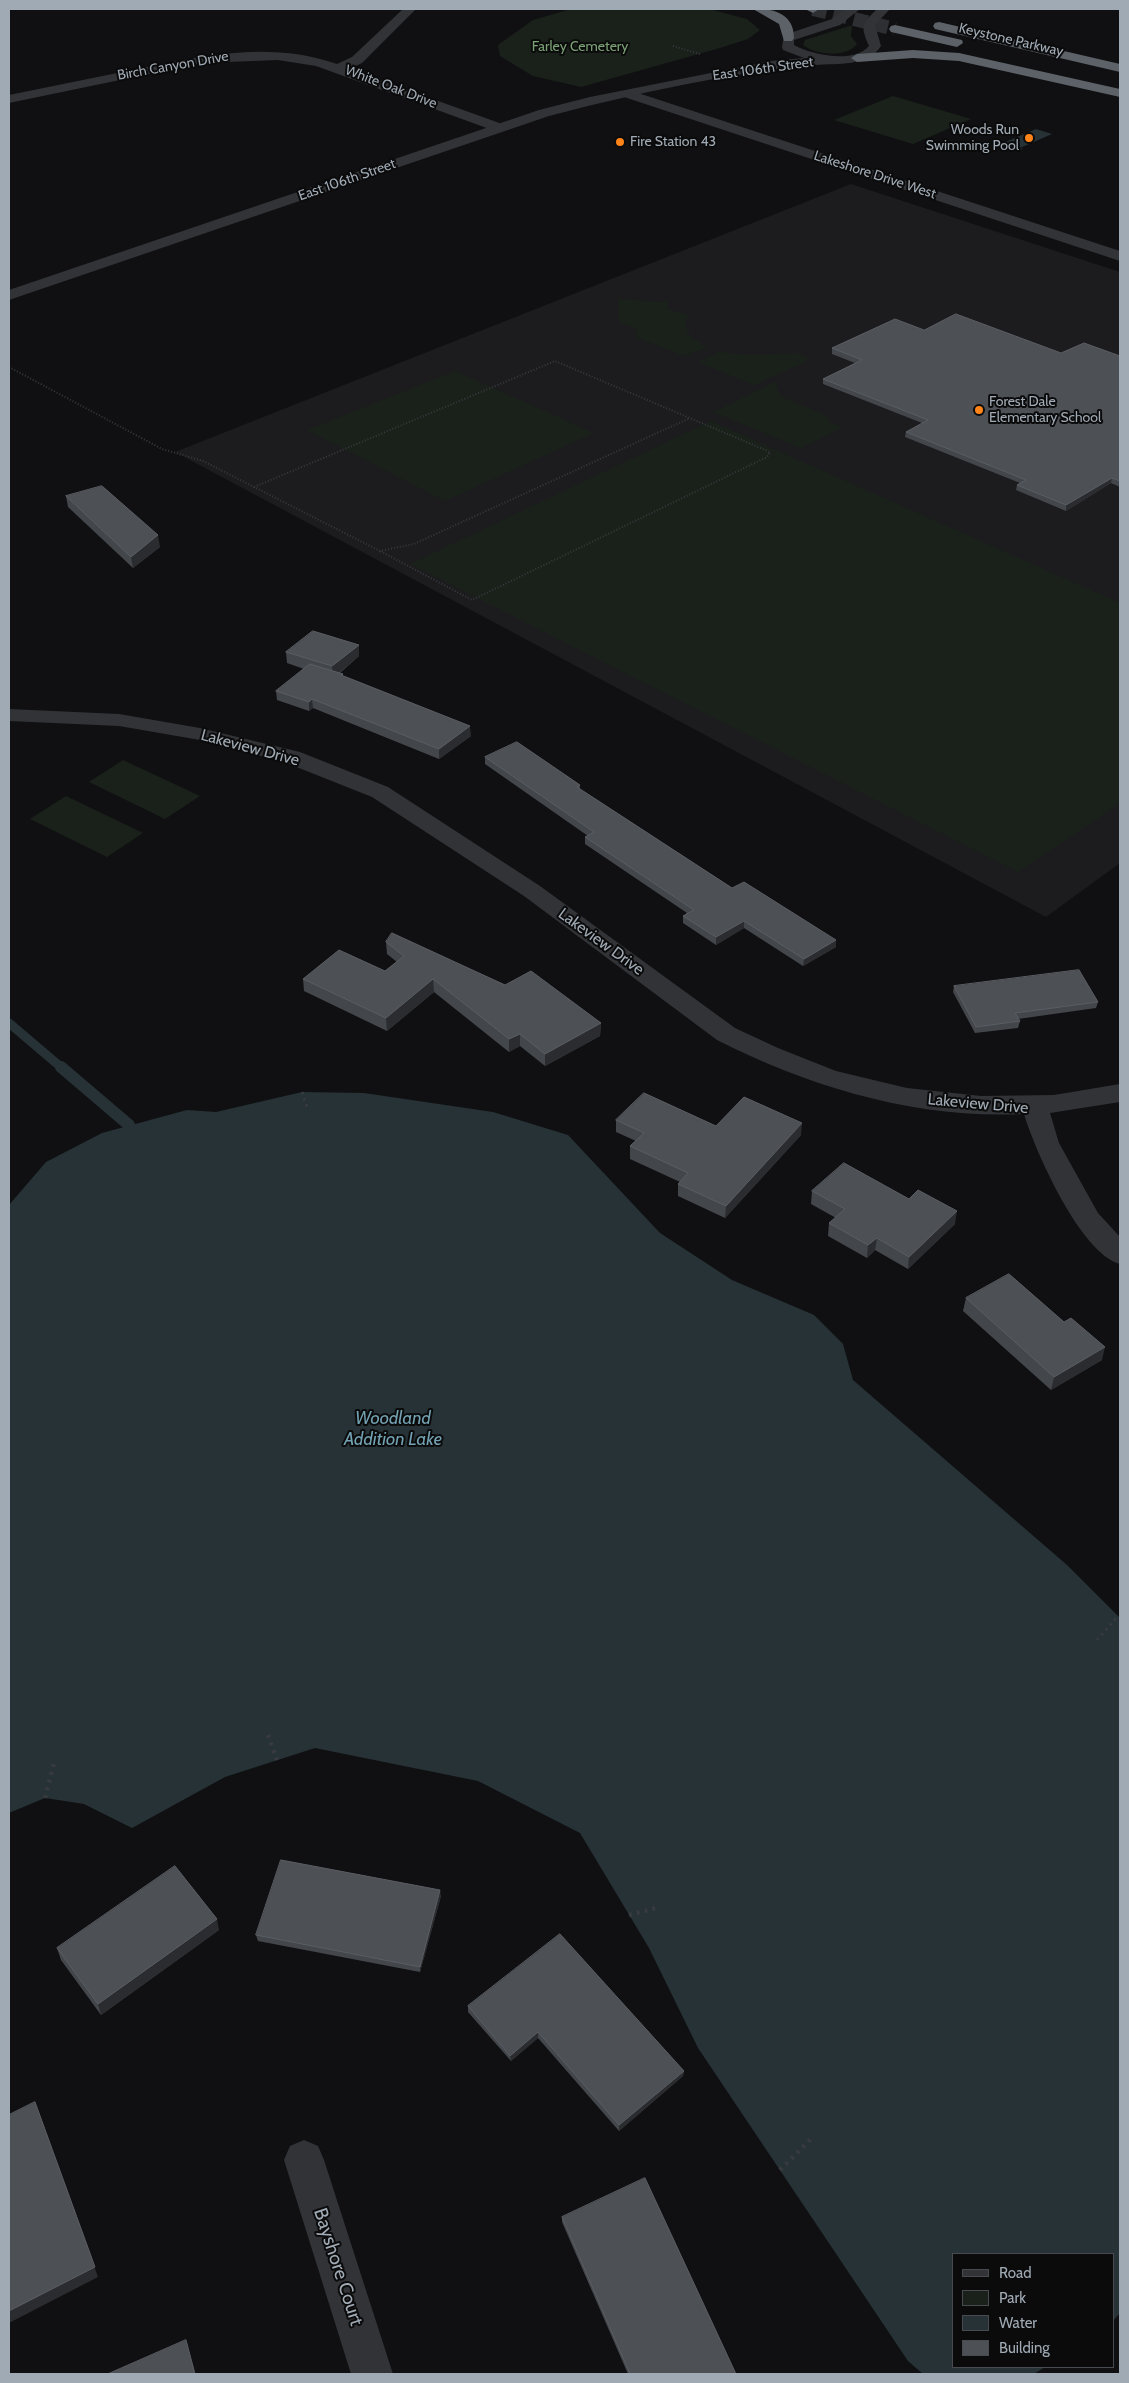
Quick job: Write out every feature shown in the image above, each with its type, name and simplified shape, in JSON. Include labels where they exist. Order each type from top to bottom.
[{"type":"highway","points":[[759,9],[782,19],[788,28],[784,42]]},
{"type":"highway","points":[[947,14],[1120,57]]},
{"type":"highway","name":"Keystone Parkway","points":[[910,19],[1120,68]]},
{"type":"highway","name":"Keystone Parkway","points":[[895,29],[1120,81]]},
{"type":"highway","points":[[857,58],[913,54],[958,56],[1120,93]]},
{"type":"street","name":"White Oak Drive","points":[[338,69],[357,60],[410,9]]},
{"type":"street","points":[[854,9],[836,22],[784,42],[791,50],[805,55],[837,59],[857,58],[867,55],[874,50],[868,29],[869,24],[884,9]]},
{"type":"street","name":"East 106th Street","points":[[689,81],[756,54]]},
{"type":"street","name":"Birch Canyon Drive","points":[[9,99],[218,57],[278,56],[318,62],[338,69]]},
{"type":"street","name":"East 106th Street","points":[[9,295],[568,106],[780,63],[837,59]]},
{"type":"street","name":"White Oak Drive","points":[[338,69],[500,128]]},
{"type":"street","name":"Lakeshore Drive West","points":[[628,94],[1120,256]]},
{"type":"street","name":"Lakeview Drive","points":[[9,715],[119,720],[200,734],[292,757],[380,792],[440,829],[532,891],[726,1034],[761,1052],[843,1082],[907,1097],[1035,1106],[1046,1143],[1087,1219],[1120,1254]]},
{"type":"street","points":[[1035,1106],[1120,1093]]},
{"type":"street","name":"Bayshore Court","points":[[304,2160],[372,2374]]},
{"type":"path","points":[[673,46],[705,56]]},
{"type":"path","points":[[9,368],[162,449],[204,461],[254,487],[380,551],[472,600],[767,457],[770,452],[555,361],[254,487]]},
{"type":"path","points":[[380,551],[414,544],[690,418]]},
{"type":"path","points":[[302,1092],[308,1110]]},
{"type":"path","points":[[1097,1640],[1118,1616]]},
{"type":"path","points":[[268,1735],[277,1760]]},
{"type":"path","points":[[45,1798],[54,1763]]},
{"type":"path","points":[[629,1915],[660,1906]]},
{"type":"path","points":[[780,2170],[811,2139]]},
{"type":"shaded area","points":[[851,184],[1120,272],[1120,863],[1046,917],[175,452]]},
{"type":"green space","name":"Farley Cemetery","points":[[571,9],[709,9],[747,19],[760,30],[748,39],[720,48],[581,87],[533,76],[500,56],[498,45],[533,20]]},
{"type":"green space","points":[[852,26],[851,36],[857,44],[846,51],[831,54],[823,53],[803,45],[805,40]]},
{"type":"green space","points":[[893,96],[971,119],[913,144],[834,120]]},
{"type":"green space","points":[[618,299],[668,302],[667,309],[688,315],[685,327],[691,337],[708,347],[684,356],[636,337],[637,329],[619,322]]},
{"type":"green space","points":[[719,352],[750,355],[797,353],[807,357],[807,361],[754,385],[698,362]]},
{"type":"green space","points":[[455,371],[594,433],[445,501],[307,430]]},
{"type":"green space","points":[[775,382],[780,396],[828,416],[829,422],[843,427],[801,448],[713,412]]},
{"type":"green space","points":[[711,421],[1120,603],[1120,803],[1018,872],[410,564]]},
{"type":"green space","points":[[123,760],[200,796],[165,819],[89,782]]},
{"type":"green space","points":[[66,796],[143,833],[107,857],[30,819]]},
{"type":"water","name":"Woods Run Swimming Pool","points":[[1036,129],[1052,134],[1020,148],[1023,149],[1018,151],[996,144],[1003,143]]},
{"type":"water","name":"Woodland Addition Lake","points":[[302,1092],[364,1093],[493,1112],[568,1135],[660,1233],[732,1280],[814,1315],[843,1344],[853,1380],[1067,1565],[1120,1618],[1120,2313],[1114,2320],[1114,2253],[952,2253],[952,2368],[1043,2368],[1034,2374],[923,2374],[908,2361],[698,2048],[649,1948],[580,1833],[478,1781],[315,1748],[225,1777],[132,1828],[84,1804],[45,1798],[9,1813],[9,1205],[46,1162],[102,1133],[187,1110],[216,1112]]},
{"type":"building","points":[[956,314],[1061,353],[1084,343],[1120,356],[1120,481],[1112,478],[1066,505],[1017,485],[1026,480],[906,432],[928,420],[823,379],[862,360],[832,348],[895,319],[924,330]]},
{"type":"building","points":[[102,486],[158,535],[131,557],[66,496]]},
{"type":"building","points":[[313,631],[359,645],[332,666],[286,652]]},
{"type":"building","points":[[310,664],[343,674],[341,675],[470,726],[439,749],[312,699],[309,702],[276,691]]},
{"type":"building","points":[[517,742],[580,785],[577,787],[732,888],[744,882],[836,940],[804,959],[744,921],[716,937],[683,916],[694,910],[585,837],[594,832],[485,757]]},
{"type":"building","points":[[392,933],[505,985],[531,971],[601,1023],[545,1054],[520,1034],[509,1039],[433,979],[386,1018],[303,979],[339,950],[385,971],[404,956],[386,942]]},
{"type":"building","points":[[1079,970],[1098,1002],[1015,1013],[1020,1021],[976,1027],[954,986]]},
{"type":"building","points":[[644,1093],[716,1126],[744,1097],[802,1123],[726,1206],[678,1184],[688,1173],[630,1146],[644,1133],[616,1120]]},
{"type":"building","points":[[844,1163],[909,1199],[918,1190],[957,1211],[909,1257],[877,1238],[868,1245],[829,1223],[845,1209],[812,1191]]},
{"type":"building","points":[[1009,1274],[1064,1322],[1071,1318],[1105,1347],[1054,1377],[966,1298]]},
{"type":"building","points":[[281,1860],[440,1890],[420,1967],[256,1935]]},
{"type":"building","points":[[175,1866],[217,1919],[98,2004],[57,1948]]},
{"type":"building","points":[[560,1934],[684,2071],[619,2125],[538,2032],[510,2056],[468,2006]]},
{"type":"building","points":[[35,2102],[95,2267],[9,2311],[9,2115]]},
{"type":"building","points":[[645,2178],[736,2374],[630,2374],[562,2217]]},
{"type":"building","points":[[186,2340],[195,2374],[108,2374]]},
{"type":"waterway","points":[[9,1023],[62,1068]]},
{"type":"waterway","points":[[61,1067],[129,1125]]},
{"type":"tunnel","points":[[813,9],[895,29]]},
{"type":"place","name":"Woods Run Swimming Pool","points":[[1029,138]]},
{"type":"place","name":"Fire Station 43","points":[[620,142]]},
{"type":"place","name":"Forest Dale Elementary School","points":[[979,410]]}]
